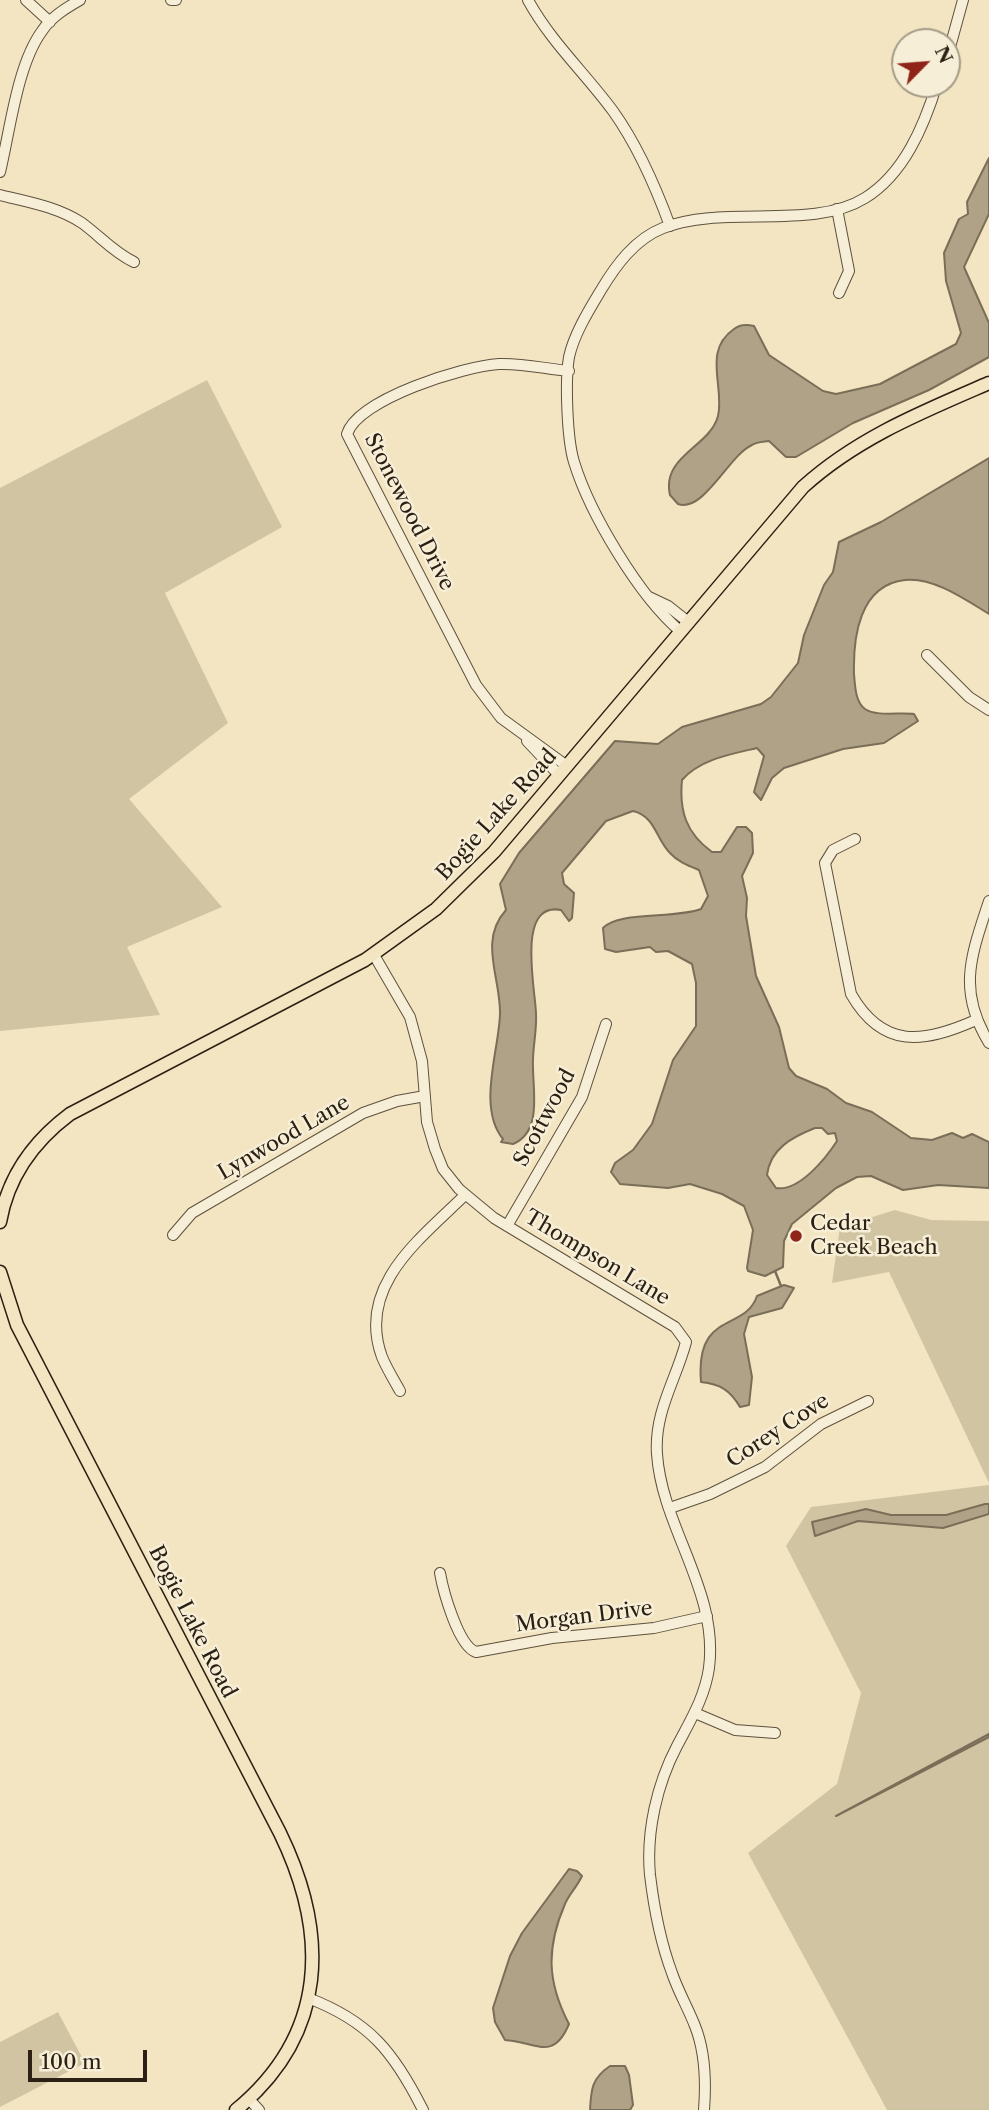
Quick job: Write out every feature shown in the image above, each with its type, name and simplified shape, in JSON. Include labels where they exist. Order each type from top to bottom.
[{"type":"main road","name":"Bogie Lake Road","points":[[0,1222],[3,1197],[32,1149],[70,1114],[374,955],[414,928],[463,886],[781,509],[837,458],[888,428],[989,383]]},
{"type":"main road","name":"Bogie Lake Road","points":[[0,1272],[7,1299],[23,1336],[297,1868],[312,1927],[313,1965],[308,1998],[284,2056],[249,2099],[236,2110]]},
{"type":"street","points":[[26,0],[50,22]]},
{"type":"street","points":[[0,173],[26,64],[41,31],[80,0]]},
{"type":"street","points":[[171,0],[176,0]]},
{"type":"street","points":[[528,0],[550,34],[596,89],[629,135],[656,188],[670,226]]},
{"type":"street","points":[[955,28],[963,0]]},
{"type":"street","points":[[684,626],[668,606],[649,596],[615,546],[574,461],[569,428],[569,357],[579,330],[607,281],[639,243],[670,226],[708,218],[837,209],[865,198],[890,178],[910,149],[931,98]]},
{"type":"street","points":[[0,195],[71,216],[117,254],[134,262]]},
{"type":"street","points":[[837,209],[849,271],[839,293]]},
{"type":"street","name":"Stonewood Drive","points":[[563,770],[548,749],[525,737],[491,708],[476,685],[347,434],[357,416],[370,407],[441,375],[500,364],[569,371]]},
{"type":"street","points":[[928,655],[969,697],[989,710]]},
{"type":"street","points":[[855,839],[833,850],[825,863],[851,995],[859,1009],[868,1020],[884,1031],[908,1038],[936,1037],[976,1020]]},
{"type":"street","points":[[989,901],[969,971],[969,992],[976,1020],[989,1044]]},
{"type":"street","name":"Thompson Lane","points":[[374,955],[410,1017],[422,1061],[427,1122],[443,1169],[465,1195],[507,1226],[681,1331],[686,1342],[659,1416],[657,1453],[662,1486],[706,1616],[710,1638],[709,1669],[695,1713],[660,1788],[652,1823],[650,1870],[654,1913],[672,1974],[697,2029],[706,2084],[704,2110]]},
{"type":"street","name":"Scottwood","points":[[507,1226],[582,1097],[606,1024]]},
{"type":"street","name":"Lynwood Lane","points":[[173,1235],[192,1213],[363,1113],[397,1101],[425,1096]]},
{"type":"street","points":[[400,1391],[378,1343],[376,1322],[382,1290],[394,1267],[465,1195]]},
{"type":"street","name":"Corey Cove","points":[[670,1508],[710,1494],[765,1467],[821,1424],[868,1401]]},
{"type":"street","name":"Morgan Drive","points":[[440,1573],[446,1599],[468,1648],[476,1652],[552,1638],[654,1629],[706,1616]]},
{"type":"street","points":[[695,1713],[735,1730],[775,1733]]},
{"type":"street","points":[[308,1998],[344,2013],[368,2029],[387,2048],[422,2110]]},
{"type":"street","points":[[249,2099],[259,2110]]},
{"type":"shaded area","points":[[989,158],[989,214],[964,267],[989,323],[989,357],[929,390],[853,423],[796,457],[786,457],[769,441],[754,444],[743,451],[697,500],[678,504],[670,495],[669,482],[679,461],[706,436],[718,416],[719,348],[724,338],[736,327],[754,326],[769,355],[823,391],[836,394],[880,384],[956,344],[961,333],[946,281],[944,253],[959,219],[968,214],[967,202]]},
{"type":"shaded area","points":[[207,380],[282,527],[165,593],[228,723],[129,799],[222,907],[127,947],[160,1015],[0,1031],[0,488]]},
{"type":"shaded area","points":[[989,458],[989,614],[938,586],[905,580],[890,584],[877,592],[862,615],[855,645],[854,674],[859,702],[865,709],[876,713],[914,714],[918,721],[884,743],[843,749],[784,768],[772,778],[761,800],[754,792],[764,756],[757,748],[717,758],[698,767],[682,780],[683,811],[690,829],[712,852],[721,852],[737,827],[746,827],[752,833],[753,853],[742,876],[747,898],[746,916],[756,976],[779,1027],[789,1068],[796,1076],[827,1089],[846,1103],[872,1112],[911,1138],[932,1140],[952,1133],[963,1138],[972,1134],[989,1142],[989,1188],[938,1185],[903,1190],[871,1176],[857,1177],[836,1188],[792,1224],[784,1241],[783,1267],[765,1276],[748,1271],[747,1268],[753,1230],[744,1206],[722,1194],[690,1184],[668,1188],[620,1184],[611,1172],[615,1163],[633,1150],[652,1124],[673,1060],[696,1026],[696,983],[692,964],[668,951],[656,952],[650,947],[616,952],[605,949],[603,928],[621,919],[701,909],[708,896],[699,870],[673,856],[651,823],[633,811],[606,821],[562,873],[564,884],[574,893],[572,918],[569,921],[561,910],[547,911],[538,919],[533,933],[531,950],[536,1021],[533,1061],[534,1110],[528,1130],[513,1144],[501,1142],[503,1139],[495,1126],[491,1111],[490,1095],[500,1014],[493,960],[493,934],[506,910],[500,884],[519,853],[615,741],[658,744],[682,727],[761,704],[771,697],[798,663],[804,635],[824,585],[833,572],[839,542],[881,522]],"holes":[[[822,1128],[828,1134],[835,1133],[837,1141],[826,1156],[794,1185],[776,1188],[767,1175],[777,1151],[798,1135]]]},
{"type":"shaded area","points":[[895,1210],[931,1220],[989,1221],[989,1483],[889,1272],[832,1283],[840,1227]]},
{"type":"shaded area","points":[[784,1285],[794,1288],[782,1308],[749,1317],[744,1334],[752,1377],[749,1405],[740,1407],[724,1389],[701,1382],[701,1359],[706,1343],[713,1333],[751,1307],[757,1296]]},
{"type":"shaded area","points":[[989,1485],[989,2110],[887,2110],[748,1853],[837,1784],[861,1693],[786,1546],[811,1507]]},
{"type":"shaded area","points":[[989,1504],[989,1514],[943,1528],[858,1521],[815,1536],[812,1522],[866,1509],[891,1515],[946,1515]]},
{"type":"shaded area","points":[[989,1734],[989,1737],[836,1816]]},
{"type":"shaded area","points":[[569,1869],[582,1876],[567,1900],[559,1920],[552,1950],[552,1965],[556,1994],[569,2024],[557,2043],[550,2046],[505,2040],[495,2022],[493,2008],[510,1956],[522,1933]]},
{"type":"shaded area","points":[[58,2012],[85,2063],[0,2107],[0,2042]]},
{"type":"shaded area","points":[[610,2066],[625,2066],[629,2075],[633,2105],[630,2110],[590,2110],[594,2085],[599,2075]]},
{"type":"waterway","points":[[775,1271],[781,1286]]},
{"type":"place","name":"Cedar Creek Beach","points":[[796,1236]]}]
